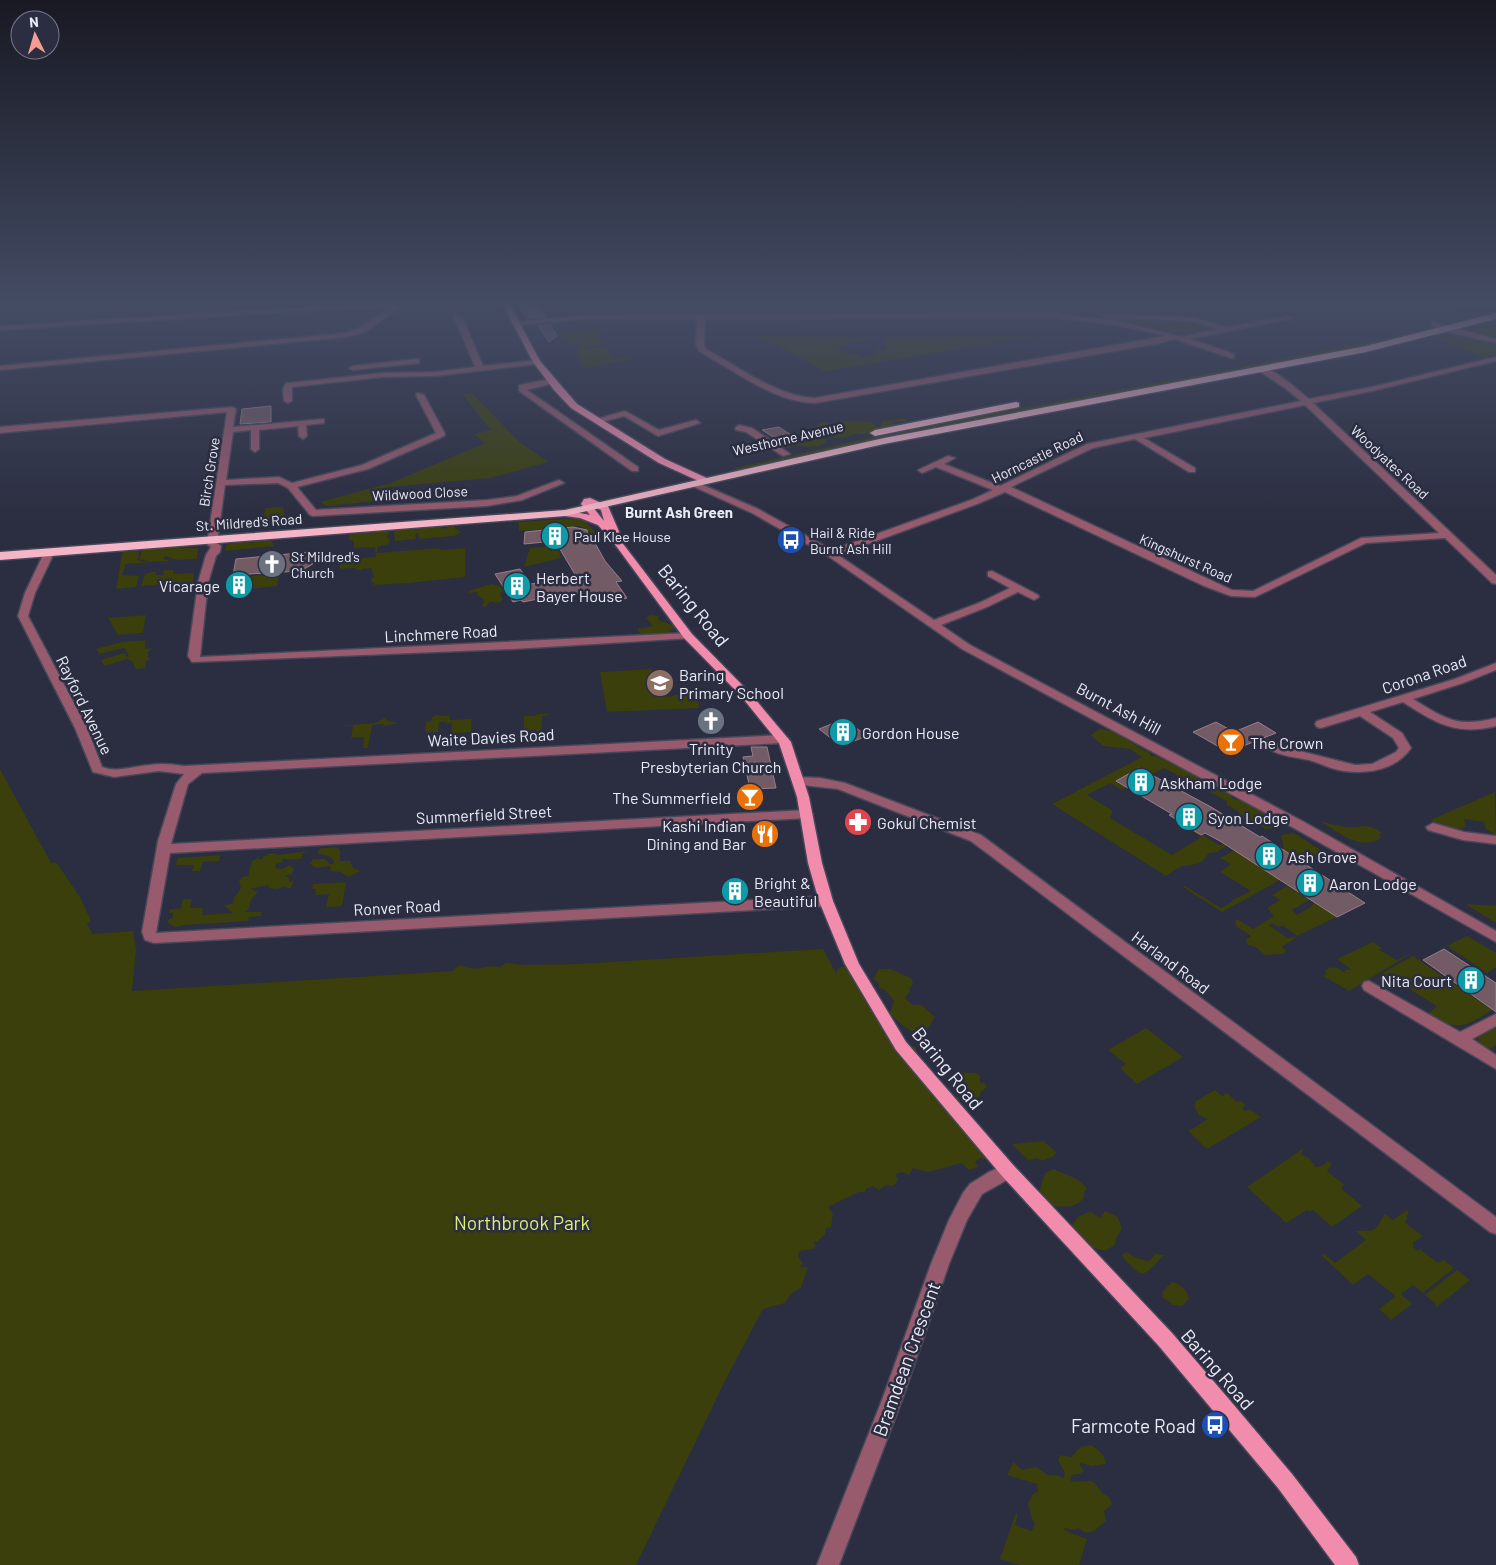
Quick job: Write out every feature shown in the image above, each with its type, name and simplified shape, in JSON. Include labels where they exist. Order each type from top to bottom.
[{"type":"highway","name":"Westhorne Avenue","points":[[588,503],[896,428],[1164,378]]},
{"type":"highway","name":"Westhorne Avenue","points":[[588,503],[602,505],[690,479],[706,481],[884,441],[1219,378]]},
{"type":"highway","name":"St. Mildred's Road","points":[[0,556],[47,559],[213,540],[565,513],[588,503]]},
{"type":"highway","name":"St. Mildred's Road","points":[[500,517],[588,503]]},
{"type":"main road","name":"Burnt Ash Hill","points":[[548,378],[574,406],[662,461],[667,467],[690,479]]},
{"type":"main road","name":"Baring Road","points":[[588,503],[601,524],[688,636],[745,694],[783,738],[794,765],[807,814],[815,863],[826,900],[852,964],[901,1046],[1008,1171],[1158,1332],[1202,1383],[1285,1481],[1348,1565]]},
{"type":"main road","name":"Baring Road","points":[[602,505],[606,510],[613,538]]},
{"type":"main road","points":[[565,513],[582,515],[601,524]]},
{"type":"street","points":[[288,401],[287,389],[289,381],[336,378]]},
{"type":"street","points":[[756,378],[788,395],[807,400],[824,400],[948,378]]},
{"type":"street","name":"Woodyates Road","points":[[1275,378],[1308,403],[1496,581]]},
{"type":"street","name":"Horncastle Road","points":[[831,554],[939,516],[1004,489],[1083,449],[1308,403],[1415,378]]},
{"type":"street","points":[[551,382],[528,384],[522,387],[523,391],[635,469]]},
{"type":"street","points":[[220,483],[279,480],[291,486],[365,467],[440,434],[420,395]]},
{"type":"street","name":"Birch Grove","points":[[0,430],[232,409],[212,544],[216,546],[215,552],[211,555],[203,583],[194,659]]},
{"type":"street","points":[[598,420],[625,413],[658,433],[696,423]]},
{"type":"street","points":[[230,430],[321,421]]},
{"type":"street","points":[[302,423],[303,436]]},
{"type":"street","points":[[255,428],[255,449]]},
{"type":"street","points":[[739,428],[749,430],[786,454]]},
{"type":"street","points":[[1137,437],[1192,470]]},
{"type":"street","points":[[922,470],[951,458]]},
{"type":"street","name":"Kingshurst Road","points":[[936,464],[1004,489],[1208,584],[1237,594],[1260,593],[1364,540],[1447,535]]},
{"type":"street","name":"Burnt Ash Hill","points":[[690,479],[831,554],[966,647],[1299,824],[1496,937]]},
{"type":"street","name":"Burnt Ash Hill","points":[[706,481],[716,486],[732,500]]},
{"type":"street","name":"Wildwood Close","points":[[291,486],[313,513],[488,503],[519,498],[559,483]]},
{"type":"street","name":"Rayford Avenue","points":[[47,559],[23,610],[24,620],[81,728],[97,768],[102,772],[125,773],[143,769],[199,769]]},
{"type":"street","points":[[992,574],[1034,597]]},
{"type":"street","points":[[932,625],[983,605],[1018,588]]},
{"type":"street","name":"Linchmere Road","points":[[194,659],[508,646],[688,636]]},
{"type":"street","name":"Corona Road","points":[[1321,724],[1362,712],[1496,666]]},
{"type":"street","points":[[1404,698],[1446,724],[1463,728],[1480,728],[1496,722]]},
{"type":"street","name":"Corona Road","points":[[1268,744],[1284,751],[1316,758],[1335,766],[1355,769],[1374,767],[1400,755],[1404,748],[1398,736],[1362,712]]},
{"type":"street","name":"Waite Davies Road","points":[[199,769],[783,738]]},
{"type":"street","name":"Ronver Road","points":[[199,769],[190,774],[183,782],[163,849],[149,932],[150,937],[826,900]]},
{"type":"street","name":"Harland Road","points":[[798,781],[820,782],[841,786],[976,838],[1496,1226]]},
{"type":"street","name":"Summerfield Street","points":[[163,849],[807,814]]},
{"type":"street","points":[[1433,827],[1463,836],[1496,840]]},
{"type":"street","points":[[1369,986],[1460,1039],[1496,1063]]},
{"type":"street","points":[[1460,1039],[1496,1018]]},
{"type":"street","name":"Bramdean Crescent","points":[[828,1565],[892,1400],[940,1264],[960,1214],[976,1189],[994,1177],[1008,1171]]},
{"type":"green space","points":[[1182,378],[1200,378],[898,435],[737,470],[735,468],[894,432]]},
{"type":"green space","points":[[472,393],[519,442],[548,462],[490,478],[388,487],[379,491],[375,501],[327,506],[320,502],[391,483],[485,443],[474,434],[491,430],[462,394]]},
{"type":"green space","points":[[901,418],[909,421],[891,422],[897,426],[880,428],[866,434],[855,434],[840,438],[815,435],[817,435],[817,432],[822,432],[817,428],[819,423],[832,424],[835,427],[839,426],[840,421],[862,421],[871,422],[880,427],[883,421]]},
{"type":"green space","points":[[813,437],[824,439],[827,442],[815,446],[786,448],[780,446],[785,445],[785,443],[798,443]]},
{"type":"green space","points":[[283,507],[285,519],[264,521],[265,508]]},
{"type":"green space","points":[[579,518],[585,521],[597,534],[588,534],[587,530],[580,526],[519,531],[518,522]]},
{"type":"green space","points":[[430,524],[446,529],[449,524],[453,524],[456,529],[462,532],[454,536],[419,539],[418,533],[415,534],[416,539],[395,541],[394,532],[396,528]]},
{"type":"green space","points":[[387,529],[389,533],[387,536],[390,539],[389,544],[377,547],[377,553],[465,548],[465,577],[374,585],[374,582],[371,582],[371,578],[374,577],[371,568],[361,569],[361,571],[354,568],[340,569],[340,560],[376,557],[375,547],[354,548],[354,542],[349,539],[349,535]]},
{"type":"green space","points":[[259,539],[272,541],[275,546],[225,551],[226,545],[239,541],[253,543]]},
{"type":"green space","points":[[569,544],[571,546],[558,548],[561,558],[524,567],[530,548]]},
{"type":"green space","points":[[182,545],[180,548],[198,548],[197,559],[177,560],[165,556],[163,559],[171,561],[150,562],[139,559],[142,551],[147,548],[167,546],[170,548]]},
{"type":"green space","points":[[139,551],[138,560],[147,563],[126,564],[122,575],[139,576],[136,587],[116,589],[123,552]]},
{"type":"green space","points":[[164,570],[173,570],[173,574],[194,573],[193,582],[141,586],[145,574],[156,571],[156,575],[163,575]]},
{"type":"green space","points":[[279,573],[277,586],[248,589],[251,576]]},
{"type":"green space","points":[[491,584],[499,586],[504,591],[500,594],[503,600],[499,603],[490,602],[485,608],[482,605],[485,601],[478,596],[477,592],[468,593]]},
{"type":"green space","points":[[146,615],[143,633],[118,635],[108,618]]},
{"type":"green space","points":[[651,615],[659,616],[658,620],[673,625],[674,629],[665,634],[642,636],[637,629],[653,626],[646,618]]},
{"type":"green space","points":[[146,640],[145,649],[152,648],[148,652],[148,658],[151,659],[146,661],[145,668],[136,669],[132,661],[127,659],[104,666],[101,660],[125,653],[127,657],[129,656],[125,648],[99,654],[96,649],[122,642]]},
{"type":"green space","points":[[652,669],[666,685],[664,686],[667,688],[663,690],[668,697],[685,693],[689,697],[698,695],[699,708],[607,712],[600,672]]},
{"type":"green space","points":[[536,714],[552,714],[542,716],[541,743],[536,743],[536,730],[524,731],[524,716],[535,716]]},
{"type":"green space","points":[[436,715],[450,716],[449,719],[451,720],[472,719],[471,732],[451,734],[452,722],[447,724],[446,722],[439,722],[438,732],[425,732],[426,722],[431,721],[432,717]]},
{"type":"green space","points":[[385,718],[387,721],[399,723],[383,726],[384,724],[372,725],[368,748],[363,748],[364,737],[351,738],[353,726],[338,726],[375,723]]},
{"type":"green space","points":[[1099,729],[1119,735],[1150,753],[1151,756],[1156,756],[1198,777],[1204,783],[1229,794],[1234,799],[1244,801],[1259,810],[1268,811],[1281,818],[1273,822],[1281,827],[1265,829],[1257,822],[1245,821],[1239,816],[1239,812],[1227,805],[1227,801],[1164,768],[1150,775],[1117,781],[1127,787],[1122,790],[1110,783],[1087,795],[1113,811],[1110,818],[1172,855],[1202,837],[1188,829],[1191,828],[1219,845],[1225,844],[1226,846],[1217,852],[1208,853],[1201,862],[1182,866],[1166,876],[1052,804],[1142,757],[1130,749],[1103,746],[1091,735]]},
{"type":"green space","name":"Northbrook Park","points":[[0,769],[51,863],[56,862],[80,897],[91,921],[87,924],[93,934],[133,931],[136,949],[132,991],[453,971],[458,966],[468,968],[500,967],[506,963],[523,965],[578,964],[823,949],[836,973],[837,969],[845,966],[848,968],[874,1015],[905,1043],[917,1048],[913,1071],[950,1096],[959,1098],[961,1104],[958,1108],[989,1160],[980,1158],[975,1162],[978,1167],[969,1170],[962,1163],[928,1172],[913,1168],[909,1175],[902,1172],[895,1175],[898,1179],[894,1186],[886,1185],[879,1190],[873,1186],[866,1189],[865,1192],[859,1192],[828,1207],[833,1214],[831,1227],[826,1228],[825,1234],[817,1242],[814,1241],[814,1249],[800,1251],[798,1256],[803,1264],[800,1267],[808,1267],[801,1288],[792,1293],[785,1303],[763,1309],[726,1379],[636,1565],[0,1565]]},
{"type":"green space","points":[[1495,792],[1496,835],[1486,829],[1484,822],[1464,819],[1466,827],[1458,829],[1430,820]]},
{"type":"green space","points":[[1321,822],[1346,827],[1370,827],[1382,833],[1379,835],[1381,838],[1373,842],[1357,842]]},
{"type":"green space","points":[[1294,833],[1327,854],[1222,912],[1183,887],[1185,886],[1221,908],[1232,902],[1232,900],[1251,891],[1220,872],[1231,864],[1220,858],[1235,850],[1284,851],[1281,835]]},
{"type":"green space","points":[[337,847],[340,850],[340,861],[350,861],[353,868],[359,870],[359,872],[348,877],[341,872],[331,871],[330,866],[316,868],[310,864],[313,859],[325,859],[330,864],[333,864],[334,861],[328,856],[317,853],[321,848]]},
{"type":"green space","points":[[308,851],[302,854],[303,858],[283,859],[282,862],[276,864],[275,868],[282,869],[289,865],[294,868],[292,874],[285,876],[289,878],[289,882],[294,881],[291,888],[286,886],[277,889],[269,888],[268,885],[250,889],[258,892],[251,900],[248,910],[244,912],[262,912],[261,916],[249,917],[248,921],[175,927],[168,923],[168,920],[173,917],[173,913],[169,913],[169,910],[181,908],[183,899],[192,899],[190,908],[203,908],[202,915],[233,913],[224,906],[233,903],[241,888],[239,881],[242,877],[248,876],[252,861],[258,858],[261,860],[264,856],[272,853],[278,855]]},
{"type":"green space","points":[[221,855],[219,861],[203,862],[200,871],[192,871],[194,865],[176,865],[179,858]]},
{"type":"green space","points":[[346,882],[342,906],[326,907],[329,894],[315,895],[316,889],[312,889],[313,884]]},
{"type":"green space","points":[[1287,886],[1309,900],[1292,910],[1297,915],[1312,906],[1314,902],[1324,909],[1330,906],[1337,917],[1297,936],[1283,926],[1268,925],[1288,938],[1297,937],[1282,947],[1286,951],[1283,954],[1265,955],[1256,947],[1248,945],[1246,940],[1251,936],[1236,926],[1235,921],[1237,919],[1253,929],[1274,916],[1267,908],[1280,900],[1272,895]]},
{"type":"green space","points":[[1466,904],[1496,906],[1496,922],[1492,921]]},
{"type":"green space","points":[[1467,936],[1496,953],[1496,967],[1487,973],[1447,946]]},
{"type":"green space","points":[[1373,942],[1382,948],[1379,950],[1397,960],[1412,953],[1349,991],[1323,976],[1327,973],[1324,971],[1331,968],[1336,968],[1343,972],[1352,970],[1337,959]]},
{"type":"green space","points":[[1413,956],[1492,1010],[1474,1021],[1460,1025],[1446,1023],[1427,1015],[1437,1006],[1382,973]]},
{"type":"green space","points":[[879,969],[890,969],[911,978],[913,983],[905,998],[913,1005],[922,1005],[935,1017],[925,1031],[916,1033],[911,1031],[890,1013],[894,1001],[884,989],[879,988],[879,983],[873,979]]},
{"type":"green space","points":[[1496,1027],[1496,1045],[1486,1052],[1480,1045],[1478,1038],[1483,1033]]},
{"type":"green space","points":[[1146,1028],[1183,1057],[1137,1084],[1120,1068],[1126,1064],[1108,1050]]},
{"type":"green space","points":[[958,1072],[975,1073],[981,1076],[979,1079],[981,1083],[985,1083],[987,1087],[974,1100],[965,1098],[952,1084],[953,1077]]},
{"type":"green space","points":[[1215,1090],[1222,1096],[1227,1093],[1237,1102],[1241,1101],[1246,1105],[1242,1108],[1246,1111],[1250,1109],[1261,1117],[1207,1149],[1188,1131],[1208,1119],[1199,1115],[1194,1106],[1196,1101]]},
{"type":"green space","points":[[1044,1141],[1057,1153],[1042,1161],[1037,1158],[1028,1160],[1012,1144]]},
{"type":"green space","points":[[1304,1148],[1301,1155],[1309,1158],[1316,1167],[1322,1166],[1328,1161],[1332,1164],[1327,1171],[1345,1185],[1341,1188],[1362,1206],[1332,1227],[1313,1210],[1310,1212],[1307,1210],[1286,1223],[1247,1187]]},
{"type":"green space","points":[[1054,1169],[1076,1179],[1087,1189],[1084,1192],[1084,1198],[1077,1204],[1062,1207],[1053,1206],[1039,1192],[1045,1173]]},
{"type":"green space","points":[[1407,1210],[1409,1213],[1406,1217],[1408,1219],[1404,1222],[1423,1236],[1413,1243],[1413,1247],[1418,1251],[1420,1249],[1438,1263],[1444,1260],[1454,1268],[1423,1293],[1413,1285],[1401,1294],[1412,1304],[1391,1320],[1379,1309],[1395,1297],[1393,1294],[1368,1274],[1353,1285],[1321,1255],[1324,1254],[1335,1263],[1366,1240],[1356,1231],[1372,1230],[1385,1214],[1393,1220]]},
{"type":"green space","points":[[1105,1211],[1118,1217],[1122,1229],[1116,1238],[1115,1245],[1105,1251],[1093,1248],[1087,1244],[1071,1226],[1079,1216],[1088,1212],[1100,1218]]},
{"type":"green space","points":[[1127,1252],[1132,1256],[1149,1261],[1154,1254],[1164,1255],[1147,1272],[1139,1273],[1121,1255]]},
{"type":"green space","points":[[1457,1270],[1470,1280],[1433,1310],[1437,1305],[1425,1295]]},
{"type":"green space","points":[[1172,1282],[1186,1290],[1189,1299],[1182,1306],[1173,1305],[1162,1297],[1163,1291]]},
{"type":"green space","points":[[1090,1445],[1101,1452],[1106,1464],[1092,1466],[1081,1463],[1080,1465],[1084,1471],[1080,1474],[1072,1475],[1070,1479],[1072,1482],[1090,1481],[1095,1483],[1102,1493],[1109,1497],[1112,1504],[1104,1511],[1106,1521],[1094,1531],[1086,1533],[1078,1528],[1074,1530],[1065,1528],[1064,1530],[1087,1539],[1079,1565],[1020,1565],[1000,1559],[1016,1513],[1018,1514],[1015,1525],[1032,1531],[1035,1523],[1032,1519],[1028,1503],[1033,1494],[1038,1491],[1037,1484],[1007,1475],[1013,1462],[1022,1470],[1036,1467],[1048,1475],[1064,1478],[1065,1473],[1058,1460],[1060,1455],[1071,1457],[1080,1447]]},
{"type":"building","points":[[271,406],[271,422],[240,424],[242,409]]},
{"type":"building","points":[[779,427],[797,439],[781,442],[762,430]]},
{"type":"building","points":[[573,527],[587,530],[589,544],[595,543],[605,561],[622,581],[616,582],[627,598],[609,603],[606,599],[599,602],[596,598],[593,598],[589,591],[545,600],[543,598],[513,602],[495,574],[520,569],[531,584],[576,576],[555,541],[524,544],[525,532]]},
{"type":"building","name":"St Mildred's Church","points":[[309,552],[316,562],[301,571],[249,574],[246,590],[230,591],[236,559]]},
{"type":"building","name":"Gordon House","points":[[844,719],[867,736],[841,746],[819,729]]},
{"type":"building","name":"The Crown","points":[[1216,722],[1234,732],[1258,722],[1276,733],[1228,752],[1193,732]]},
{"type":"building","points":[[751,747],[767,747],[776,788],[750,789],[743,757],[753,756]]},
{"type":"building","points":[[1139,768],[1211,807],[1260,837],[1262,836],[1365,903],[1337,917],[1220,841],[1205,833],[1201,835],[1169,815],[1172,814],[1116,781]]},
{"type":"building","name":"Nita Court","points":[[1444,949],[1496,983],[1496,1012],[1423,960]]},
{"type":"place","name":"Paul Klee House","points":[[555,536]]},
{"type":"place","name":"Hail & Ride Burnt Ash Hill","points":[[791,540]]},
{"type":"place","name":"St Mildred's Church","points":[[272,564]]},
{"type":"place","name":"Vicarage","points":[[239,585]]},
{"type":"place","name":"Herbert Bayer House","points":[[517,586]]},
{"type":"place","name":"Baring Primary School","points":[[660,683]]},
{"type":"place","name":"Trinity Presbyterian Church","points":[[711,721]]},
{"type":"place","name":"Gordon House","points":[[843,732]]},
{"type":"place","name":"The Crown","points":[[1231,742]]},
{"type":"place","name":"Askham Lodge","points":[[1141,782]]},
{"type":"place","name":"The Summerfield","points":[[750,797]]},
{"type":"place","name":"Syon Lodge","points":[[1189,817]]},
{"type":"place","name":"Gokul Chemist","points":[[858,822]]},
{"type":"place","name":"Kashi Indian Dining and Bar","points":[[765,834]]},
{"type":"place","name":"Ash Grove","points":[[1269,856]]},
{"type":"place","name":"Aaron Lodge","points":[[1310,883]]},
{"type":"place","name":"Bright & Beautiful","points":[[735,891]]},
{"type":"place","name":"Nita Court","points":[[1471,980]]},
{"type":"place","name":"Farmcote Road","points":[[1215,1425]]},
{"type":"district","name":"Burnt Ash Green","points":[[679,512]]}]
